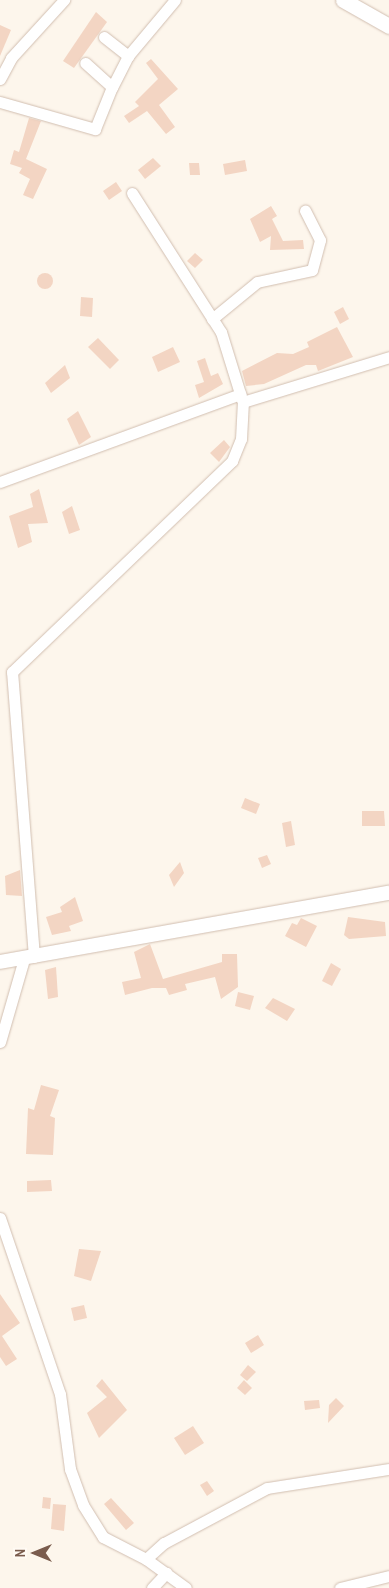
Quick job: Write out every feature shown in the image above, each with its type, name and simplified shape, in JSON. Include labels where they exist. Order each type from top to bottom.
[{"type":"main road","points":[[343,0],[389,26]]},
{"type":"street","points":[[0,79],[11,58],[64,0]]},
{"type":"street","points":[[0,102],[95,129],[112,87],[128,56],[175,0]]},
{"type":"street","points":[[104,37],[128,56]]},
{"type":"street","points":[[85,63],[112,87]]},
{"type":"street","points":[[0,1042],[29,958],[12,672],[232,461],[241,439],[241,398],[230,356],[212,319],[132,193]]},
{"type":"street","points":[[212,319],[257,282],[312,270],[320,240],[305,210]]},
{"type":"street","points":[[0,482],[241,398],[389,357]]},
{"type":"street","points":[[0,962],[389,893]]},
{"type":"street","points":[[0,1218],[57,1386],[70,1469],[83,1505],[103,1537],[146,1559],[186,1588]]},
{"type":"street","points":[[146,1559],[164,1543],[267,1488],[389,1469]]},
{"type":"street","points":[[152,1588],[166,1573]]},
{"type":"street","points":[[340,1588],[389,1576]]},
{"type":"building","points":[[96,12],[107,22],[74,68],[63,61]]},
{"type":"building","points":[[0,25],[11,30],[0,56]]},
{"type":"building","points":[[151,59],[178,89],[159,105],[175,127],[166,134],[147,111],[129,123],[124,116],[139,106],[135,102],[158,79],[146,63]]},
{"type":"building","points":[[29,118],[41,121],[26,159],[47,169],[33,199],[23,195],[30,179],[19,173],[22,168],[10,164],[14,150],[19,152]]},
{"type":"building","points":[[153,158],[161,166],[145,179],[138,170]]},
{"type":"building","points":[[245,160],[247,171],[225,175],[223,164]]},
{"type":"building","points":[[189,163],[199,163],[200,175],[190,175]]},
{"type":"building","points":[[116,182],[122,191],[109,200],[103,191]]},
{"type":"building","points":[[271,206],[277,216],[272,219],[283,241],[303,240],[304,249],[270,250],[271,236],[260,242],[250,219]]},
{"type":"building","points":[[195,253],[203,260],[195,268],[187,261]]},
{"type":"building","points":[[42,273],[48,273],[53,278],[51,287],[42,289],[37,284],[37,278]]},
{"type":"building","points":[[81,297],[93,298],[92,317],[80,316]]},
{"type":"building","points":[[343,307],[349,319],[340,324],[334,312]]},
{"type":"building","points":[[337,327],[353,357],[318,371],[316,365],[306,365],[264,384],[246,386],[242,371],[277,353],[293,354],[309,347],[307,342]]},
{"type":"building","points":[[98,338],[119,360],[110,369],[88,347]]},
{"type":"building","points":[[173,347],[180,362],[158,372],[152,357]]},
{"type":"building","points":[[205,358],[211,376],[218,373],[223,384],[199,398],[195,385],[204,382],[197,361]]},
{"type":"building","points":[[65,365],[70,378],[51,393],[45,383]]},
{"type":"building","points":[[78,411],[91,437],[79,445],[67,419]]},
{"type":"building","points":[[224,440],[230,447],[219,462],[210,453]]},
{"type":"building","points":[[39,489],[48,523],[28,524],[32,542],[18,548],[9,516],[33,507],[30,494]]},
{"type":"building","points":[[72,506],[80,530],[69,534],[62,512]]},
{"type":"building","points":[[245,798],[260,804],[256,814],[241,808]]},
{"type":"building","points":[[362,811],[384,811],[385,826],[362,826]]},
{"type":"building","points":[[291,821],[295,845],[286,847],[282,823]]},
{"type":"building","points":[[267,855],[271,864],[262,868],[258,858]]},
{"type":"building","points":[[180,862],[184,873],[174,887],[169,875]]},
{"type":"building","points":[[20,870],[22,896],[6,895],[5,876]]},
{"type":"building","points":[[75,897],[83,921],[69,926],[71,931],[52,935],[46,917],[62,912],[60,907]]},
{"type":"building","points":[[348,917],[385,922],[386,936],[349,939],[344,935]]},
{"type":"building","points":[[301,918],[317,926],[306,947],[285,936],[292,923],[297,925]]},
{"type":"building","points":[[150,944],[163,979],[222,962],[222,954],[237,954],[238,987],[221,999],[215,977],[185,984],[187,990],[169,995],[166,988],[152,988],[125,995],[122,982],[141,978],[134,952]]},
{"type":"building","points":[[331,963],[341,969],[332,986],[322,981]]},
{"type":"building","points":[[56,967],[58,997],[48,999],[45,970]]},
{"type":"building","points":[[238,992],[254,996],[250,1010],[235,1006]]},
{"type":"building","points":[[273,998],[295,1009],[287,1021],[265,1008]]},
{"type":"building","points":[[41,1085],[59,1090],[50,1116],[55,1118],[53,1155],[26,1154],[28,1108],[34,1110]]},
{"type":"building","points":[[51,1180],[52,1191],[27,1192],[27,1181]]},
{"type":"building","points":[[79,1249],[101,1251],[91,1281],[74,1276]]},
{"type":"building","points":[[0,1294],[20,1323],[2,1336],[17,1359],[6,1366],[0,1357]]},
{"type":"building","points":[[84,1305],[87,1318],[74,1321],[71,1308]]},
{"type":"building","points":[[258,1335],[264,1345],[251,1353],[245,1343]]},
{"type":"building","points":[[248,1365],[256,1372],[247,1381],[240,1375]]},
{"type":"building","points":[[102,1379],[127,1410],[99,1438],[87,1413],[107,1397],[96,1386]]},
{"type":"building","points":[[244,1380],[252,1388],[245,1395],[237,1388]]},
{"type":"building","points":[[336,1398],[344,1406],[328,1423],[329,1405]]},
{"type":"building","points":[[319,1400],[320,1408],[305,1410],[304,1401]]},
{"type":"building","points":[[193,1426],[204,1443],[185,1455],[174,1438]]},
{"type":"building","points":[[207,1481],[214,1491],[207,1496],[200,1485]]},
{"type":"building","points":[[43,1497],[51,1498],[50,1509],[42,1508]]},
{"type":"building","points":[[111,1498],[134,1523],[126,1530],[104,1504]]},
{"type":"building","points":[[53,1504],[66,1505],[64,1531],[51,1529]]}]
